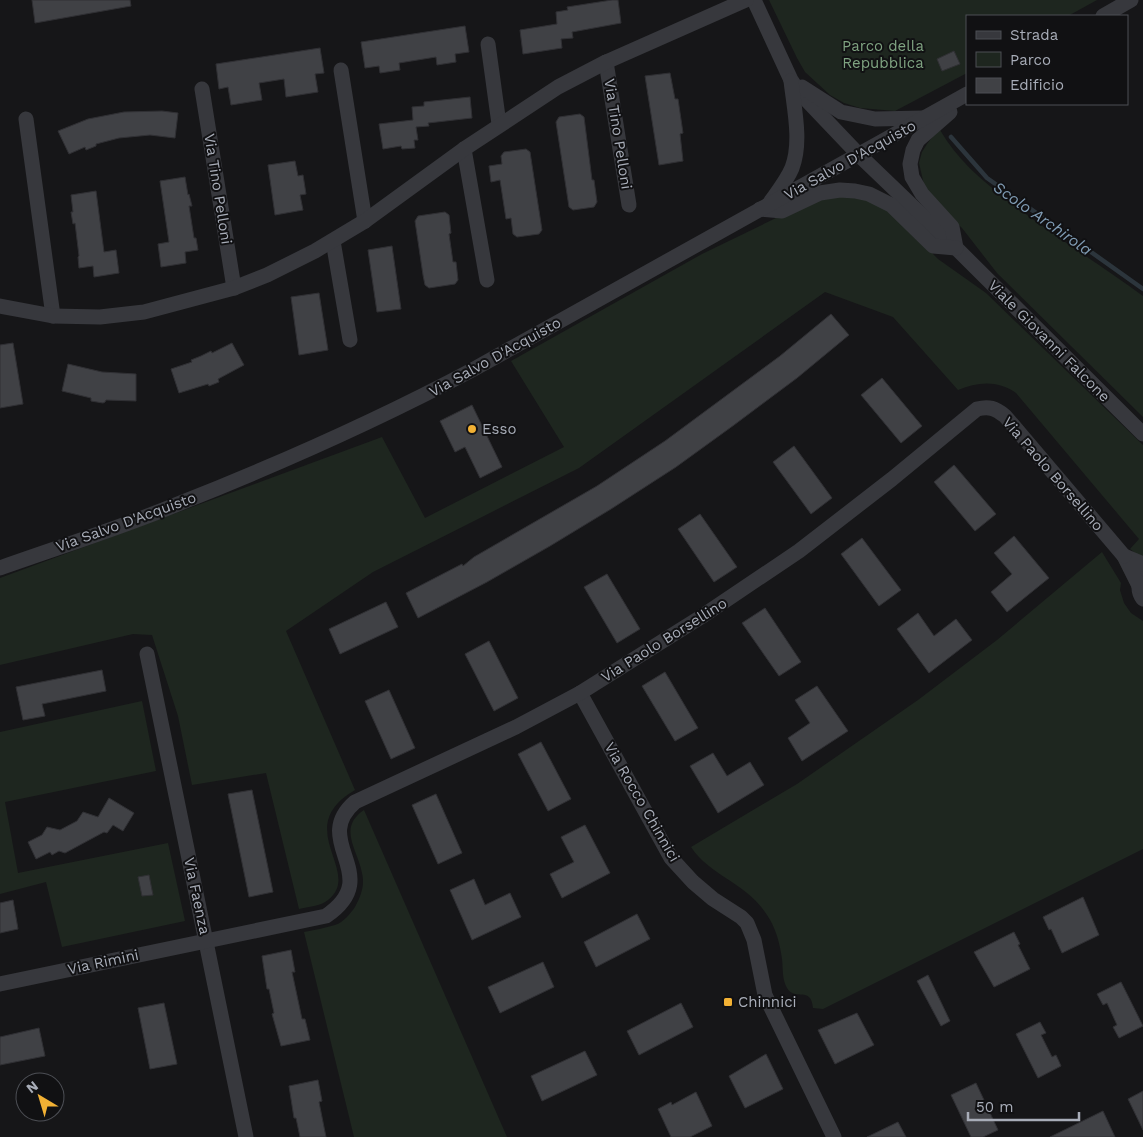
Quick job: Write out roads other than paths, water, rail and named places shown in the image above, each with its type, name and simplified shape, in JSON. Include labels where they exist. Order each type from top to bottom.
[{"type":"street","name":"Via Tino Pelloni","points":[[0,306],[53,316],[100,317],[144,312],[234,288],[274,271],[333,241],[365,222],[464,148],[558,87],[606,62],[746,0]]},
{"type":"street","points":[[754,0],[791,80],[797,150],[793,166],[786,181],[765,207],[782,211],[820,193],[840,190],[869,194],[891,205],[934,246],[956,248]]},
{"type":"street","points":[[1105,15],[1132,0]]},
{"type":"street","points":[[488,44],[499,124]]},
{"type":"street","name":"Via Tino Pelloni","points":[[606,62],[629,205]]},
{"type":"street","points":[[341,70],[365,222]]},
{"type":"street","points":[[791,80],[841,112],[875,119],[925,118]]},
{"type":"street","name":"Viale Giovanni Falcone","points":[[791,80],[799,92],[860,155],[1143,434]]},
{"type":"street","name":"Via Tino Pelloni","points":[[202,89],[234,288]]},
{"type":"street","name":"Via Salvo D'Acquisto","points":[[0,568],[176,505],[294,457],[401,407],[474,370],[966,95]]},
{"type":"street","name":"Viale Giovanni Falcone","points":[[956,248],[952,227],[922,194],[912,177],[910,164],[913,150],[918,140],[966,101]]},
{"type":"street","points":[[26,119],[53,316]]},
{"type":"street","points":[[464,148],[487,280]]},
{"type":"street","points":[[333,241],[350,340]]},
{"type":"street","name":"Via Paolo Borsellino","points":[[206,941],[326,916],[338,908],[349,892],[351,882],[339,831],[343,815],[355,802],[464,752],[580,693],[701,617],[799,551],[977,409],[992,408],[1005,416],[1124,556]]},
{"type":"street","points":[[1124,556],[1143,564]]},
{"type":"street","points":[[1124,556],[1142,587]]},
{"type":"street","name":"Via Faenza","points":[[147,654],[246,1137]]},
{"type":"street","name":"Via Rocco Chinnici","points":[[580,693],[671,858],[693,882],[747,923],[754,940],[764,995],[834,1137]]},
{"type":"street","name":"Via Rimini","points":[[0,984],[206,941]]},
{"type":"waterway","name":"Scolo Archirola","points":[[951,137],[987,178],[1143,289]]},
{"type":"place","name":"Esso","points":[[472,429]]},
{"type":"place","name":"Chinnici","points":[[728,1002]]},
{"type":"park label","name":"Parco della Repubblica","points":[[883,54]]}]
